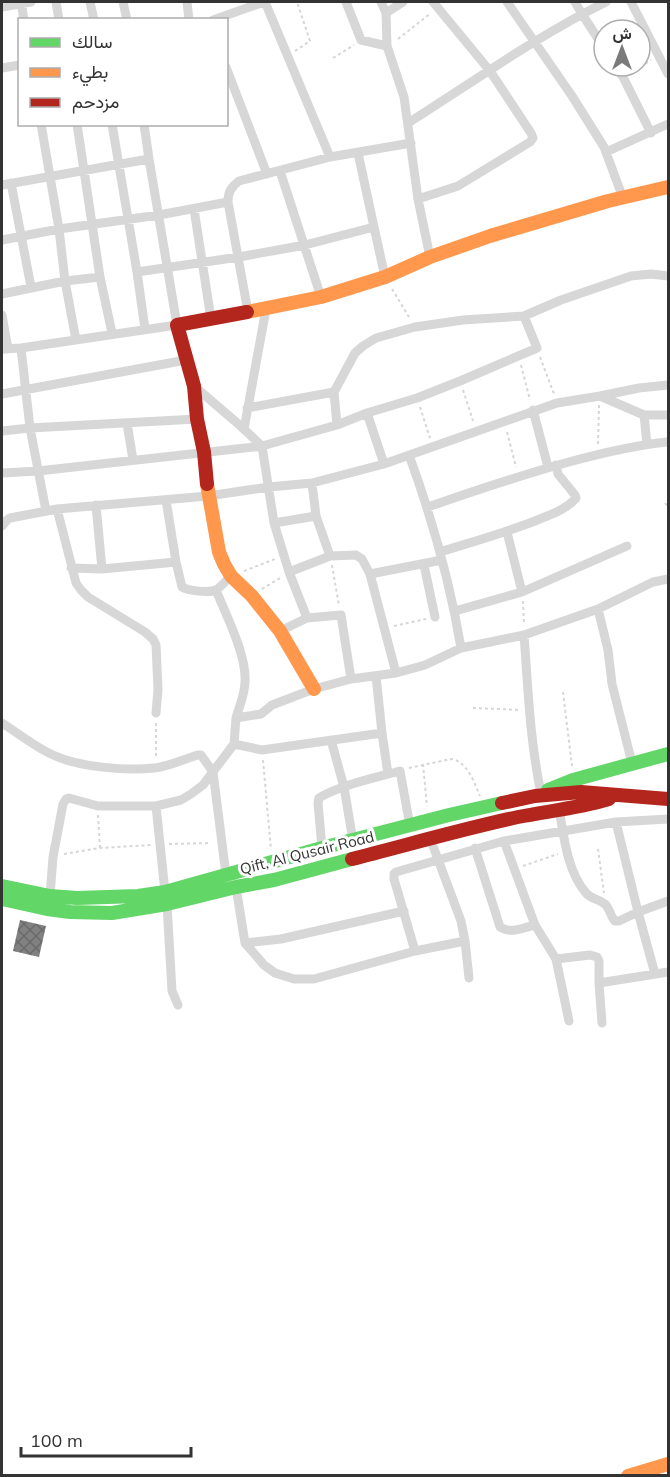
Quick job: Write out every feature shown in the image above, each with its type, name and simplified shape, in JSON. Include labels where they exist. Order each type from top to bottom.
[{"type":"main road","points":[[314,689],[280,631],[252,596],[231,576],[219,552],[208,496],[194,386],[177,325],[321,297],[385,277],[430,257],[490,236],[551,217],[669,187]]},
{"type":"main road","name":"Qift, Al Qusair Road","points":[[538,795],[573,780],[669,754]]},
{"type":"main road","name":"Qift, Al Qusair Road","points":[[2,899],[70,912],[112,913],[166,898],[226,875],[321,848],[538,795],[581,792],[669,799]]},
{"type":"main road","name":"Qift, Al Qusair Road","points":[[2,886],[50,896],[77,898],[138,896],[166,898],[274,880],[430,838],[519,817],[589,805],[618,796]]},
{"type":"main road","points":[[628,1476],[669,1464]]},
{"type":"street","points":[[2,7],[24,2],[24,18]]},
{"type":"street","points":[[56,2],[59,18]]},
{"type":"street","points":[[90,2],[94,18]]},
{"type":"street","points":[[123,2],[127,18]]},
{"type":"street","points":[[187,2],[189,18]]},
{"type":"street","points":[[218,18],[262,2],[330,157]]},
{"type":"street","points":[[346,2],[361,40],[387,46]]},
{"type":"street","points":[[381,2],[386,13],[387,46],[404,97],[418,199],[430,257]]},
{"type":"street","points":[[386,13],[402,2]]},
{"type":"street","points":[[507,2],[572,96],[606,152],[623,198]]},
{"type":"street","points":[[575,2],[592,29]]},
{"type":"street","points":[[408,123],[535,42],[606,2]]},
{"type":"street","points":[[631,2],[669,74]]},
{"type":"street","points":[[418,199],[458,186],[533,138],[490,71],[435,4]]},
{"type":"street","points":[[2,68],[18,65]]},
{"type":"street","points":[[228,72],[267,174]]},
{"type":"street","points":[[623,78],[651,133]]},
{"type":"street","points":[[606,152],[669,124]]},
{"type":"street","points":[[41,126],[76,340]]},
{"type":"street","points":[[77,126],[100,277],[112,333]]},
{"type":"street","points":[[112,126],[145,329]]},
{"type":"street","points":[[2,315],[5,349],[177,325],[144,126]]},
{"type":"street","points":[[248,312],[228,202],[228,194],[232,186],[239,181],[330,157],[411,143]]},
{"type":"street","points":[[358,153],[385,277]]},
{"type":"street","points":[[31,287],[21,236],[6,184],[149,159]]},
{"type":"street","points":[[280,171],[321,297]]},
{"type":"street","points":[[2,240],[228,202]]},
{"type":"street","points":[[194,209],[211,319]]},
{"type":"street","points":[[137,272],[305,245],[374,227]]},
{"type":"street","points":[[338,425],[334,392],[355,353],[376,338],[415,327],[463,320],[524,316],[561,300],[631,276],[651,274],[669,276]]},
{"type":"street","points":[[2,294],[65,281],[100,277]]},
{"type":"street","points":[[244,429],[266,309]]},
{"type":"street","points":[[2,473],[262,446],[338,425],[367,413],[417,398],[537,348],[524,316]]},
{"type":"street","points":[[21,348],[30,428],[46,511]]},
{"type":"street","points":[[2,394],[186,360]]},
{"type":"street","points":[[2,526],[10,518],[57,509],[208,496],[312,483],[384,464],[557,403],[669,385]]},
{"type":"street","points":[[194,386],[262,446],[274,523],[289,572],[308,618]]},
{"type":"street","points":[[247,408],[334,392]]},
{"type":"street","points":[[600,396],[644,415],[669,415]]},
{"type":"street","points":[[370,574],[424,564],[554,513],[574,501],[575,495],[552,466],[533,410]]},
{"type":"street","points":[[367,413],[384,464]]},
{"type":"street","points":[[644,415],[647,444]]},
{"type":"street","points":[[2,431],[197,419]]},
{"type":"street","points":[[128,423],[133,460]]},
{"type":"street","points":[[428,507],[552,466],[598,454],[669,442]]},
{"type":"street","points":[[409,455],[428,507],[455,611],[461,648]]},
{"type":"street","points":[[312,483],[316,516],[330,556]]},
{"type":"street","points":[[166,500],[182,587],[193,591],[216,590],[231,576]]},
{"type":"street","points":[[96,506],[102,569]]},
{"type":"street","points":[[57,509],[71,568],[81,590],[88,597],[146,632],[156,645],[158,678],[156,713]]},
{"type":"street","points":[[274,523],[316,516]]},
{"type":"street","points":[[507,532],[522,592]]},
{"type":"street","points":[[455,611],[522,592],[627,546]]},
{"type":"street","points":[[289,572],[330,556],[359,556],[370,574],[396,673]]},
{"type":"street","points":[[71,568],[102,569],[176,562]]},
{"type":"street","points":[[424,564],[435,617]]},
{"type":"street","points":[[236,718],[261,714],[272,705],[314,689],[351,679],[396,673],[425,665],[461,648],[524,635],[598,609],[653,582],[669,579]]},
{"type":"street","points":[[50,896],[53,856],[63,804],[66,799],[98,806],[156,806],[181,800],[203,785],[234,744],[236,718],[245,684],[245,669],[216,590]]},
{"type":"street","points":[[598,609],[608,650],[612,684],[632,763]]},
{"type":"street","points":[[280,631],[308,618],[341,615],[351,679]]},
{"type":"street","points":[[524,635],[538,795]]},
{"type":"street","points":[[375,676],[388,774]]},
{"type":"street","points":[[2,723],[50,754],[80,764],[110,768],[156,768],[200,755],[213,772],[226,875]]},
{"type":"street","points":[[234,744],[262,750],[382,733]]},
{"type":"street","points":[[331,740],[344,787],[353,841]]},
{"type":"street","points":[[321,848],[318,803],[320,798],[344,787],[400,771],[410,826]]},
{"type":"street","points":[[156,806],[170,942],[172,991],[178,1005]]},
{"type":"street","points":[[559,809],[567,850],[575,875],[588,895],[605,904],[615,921],[669,901]]},
{"type":"street","points":[[415,951],[393,874],[504,841],[616,822],[668,821]]},
{"type":"street","points":[[616,822],[655,974]]},
{"type":"street","points":[[430,838],[461,921],[469,978]]},
{"type":"street","points":[[504,841],[535,925],[556,959],[569,1021]]},
{"type":"street","points":[[475,848],[500,927],[512,931],[535,925]]},
{"type":"street","points":[[236,887],[245,943],[264,965],[275,973],[294,979],[314,979],[415,951],[465,941]]},
{"type":"street","points":[[245,943],[281,939],[404,911]]},
{"type":"street","points":[[556,959],[590,955],[597,957],[602,1023]]},
{"type":"street","points":[[599,982],[669,972]]},
{"type":"path","points":[[287,56],[310,41],[297,2]]},
{"type":"path","points":[[387,46],[404,35],[435,4]]},
{"type":"path","points":[[333,58],[361,40]]},
{"type":"path","points":[[652,60],[659,56]]},
{"type":"path","points":[[385,277],[415,327]]},
{"type":"path","points":[[537,348],[557,403]]},
{"type":"path","points":[[518,356],[533,410]]},
{"type":"path","points":[[460,381],[477,431]]},
{"type":"path","points":[[598,454],[600,396]]},
{"type":"path","points":[[417,398],[433,447]]},
{"type":"path","points":[[504,421],[518,476]]},
{"type":"path","points":[[665,503],[669,507]]},
{"type":"path","points":[[231,576],[284,556]]},
{"type":"path","points":[[330,556],[341,615]]},
{"type":"path","points":[[252,596],[289,572]]},
{"type":"path","points":[[522,592],[524,635]]},
{"type":"path","points":[[385,628],[435,617]]},
{"type":"path","points":[[563,692],[573,780]]},
{"type":"path","points":[[474,708],[530,710]]},
{"type":"path","points":[[156,713],[156,768]]},
{"type":"path","points":[[262,750],[272,862]]},
{"type":"path","points":[[400,771],[423,764],[458,760],[464,765],[475,784],[485,807]]},
{"type":"path","points":[[423,764],[429,821]]},
{"type":"path","points":[[98,806],[100,848]]},
{"type":"path","points":[[53,856],[100,848],[222,842]]},
{"type":"path","points":[[598,849],[605,904]]},
{"type":"path","points":[[515,869],[567,850]]},
{"type":"building","points":[[20,920],[46,926],[39,957],[13,951]]},
{"type":"traffic: fast","points":[[548,790],[573,780],[668,754]]},
{"type":"traffic: fast","points":[[2,886],[50,896],[77,898],[138,896],[165,892],[322,848],[502,803]]},
{"type":"traffic: fast","points":[[2,899],[70,912],[112,913],[167,904],[274,880],[352,859]]},
{"type":"traffic: slow","points":[[247,312],[321,297],[385,277],[430,257],[490,236],[608,201],[668,187]]},
{"type":"traffic: slow","points":[[207,484],[219,552],[224,564],[231,576],[252,596],[280,631],[314,689]]},
{"type":"traffic: slow","points":[[628,1476],[668,1464]]},
{"type":"traffic: jam","points":[[207,484],[194,386],[177,325],[247,312]]},
{"type":"traffic: jam","points":[[502,803],[535,796],[581,792],[668,799]]},
{"type":"traffic: jam","points":[[352,859],[518,817],[609,799]]}]
